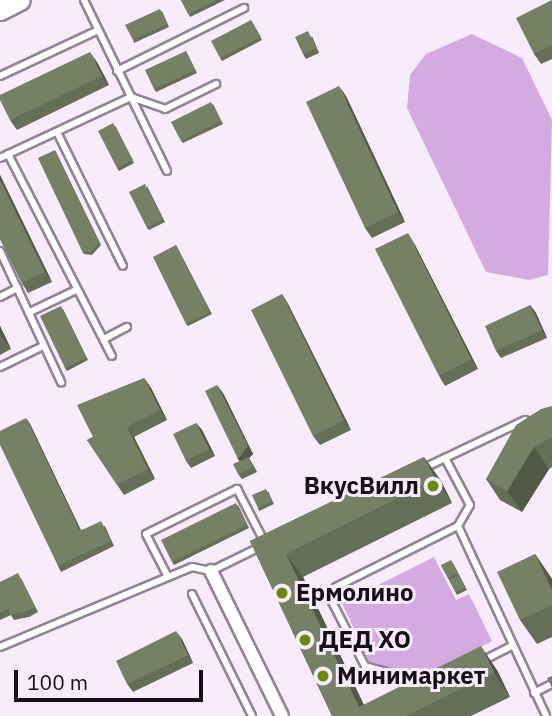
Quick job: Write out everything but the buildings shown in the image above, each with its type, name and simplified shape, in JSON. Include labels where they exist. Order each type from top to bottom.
[{"type":"main road","points":[[0,10],[20,0]]},
{"type":"street","points":[[211,571],[282,716]]},
{"type":"lane","points":[[84,0],[167,171]]},
{"type":"lane","points":[[117,71],[244,8]]},
{"type":"lane","points":[[0,76],[98,30]]},
{"type":"lane","points":[[0,158],[131,97],[164,109],[216,84]]},
{"type":"lane","points":[[57,132],[123,266]]},
{"type":"lane","points":[[8,154],[112,356]]},
{"type":"lane","points":[[0,251],[61,382]]},
{"type":"lane","points":[[0,297],[18,288]]},
{"type":"lane","points":[[30,312],[76,290]]},
{"type":"lane","points":[[104,339],[127,327]]},
{"type":"lane","points":[[0,367],[43,346]]},
{"type":"lane","points":[[410,475],[540,413]]},
{"type":"lane","points":[[433,686],[365,666],[329,596],[336,587],[458,526],[470,505],[446,458]]},
{"type":"lane","points":[[167,577],[146,534],[247,484]]},
{"type":"lane","points":[[237,489],[265,545]]},
{"type":"lane","points":[[458,526],[545,716]]},
{"type":"lane","points":[[0,647],[192,567],[211,571],[277,539]]},
{"type":"lane","points":[[192,594],[251,716]]},
{"type":"lane","points":[[472,666],[512,646]]},
{"type":"lane","points":[[534,693],[552,684]]},
{"type":"shaded area","points":[[472,34],[522,58],[552,120],[548,275],[529,280],[486,272],[407,108],[410,75],[426,54]]},
{"type":"shaded area","points":[[434,557],[456,600],[469,594],[492,641],[424,677],[369,662],[342,603]]},
{"type":"place","name":"ВкусВилл","points":[[433,486]]},
{"type":"place","name":"Ермолино","points":[[282,593]]},
{"type":"place","name":"ДЕД ХО","points":[[305,640]]},
{"type":"place","name":"Минимаркет","points":[[323,676]]}]
